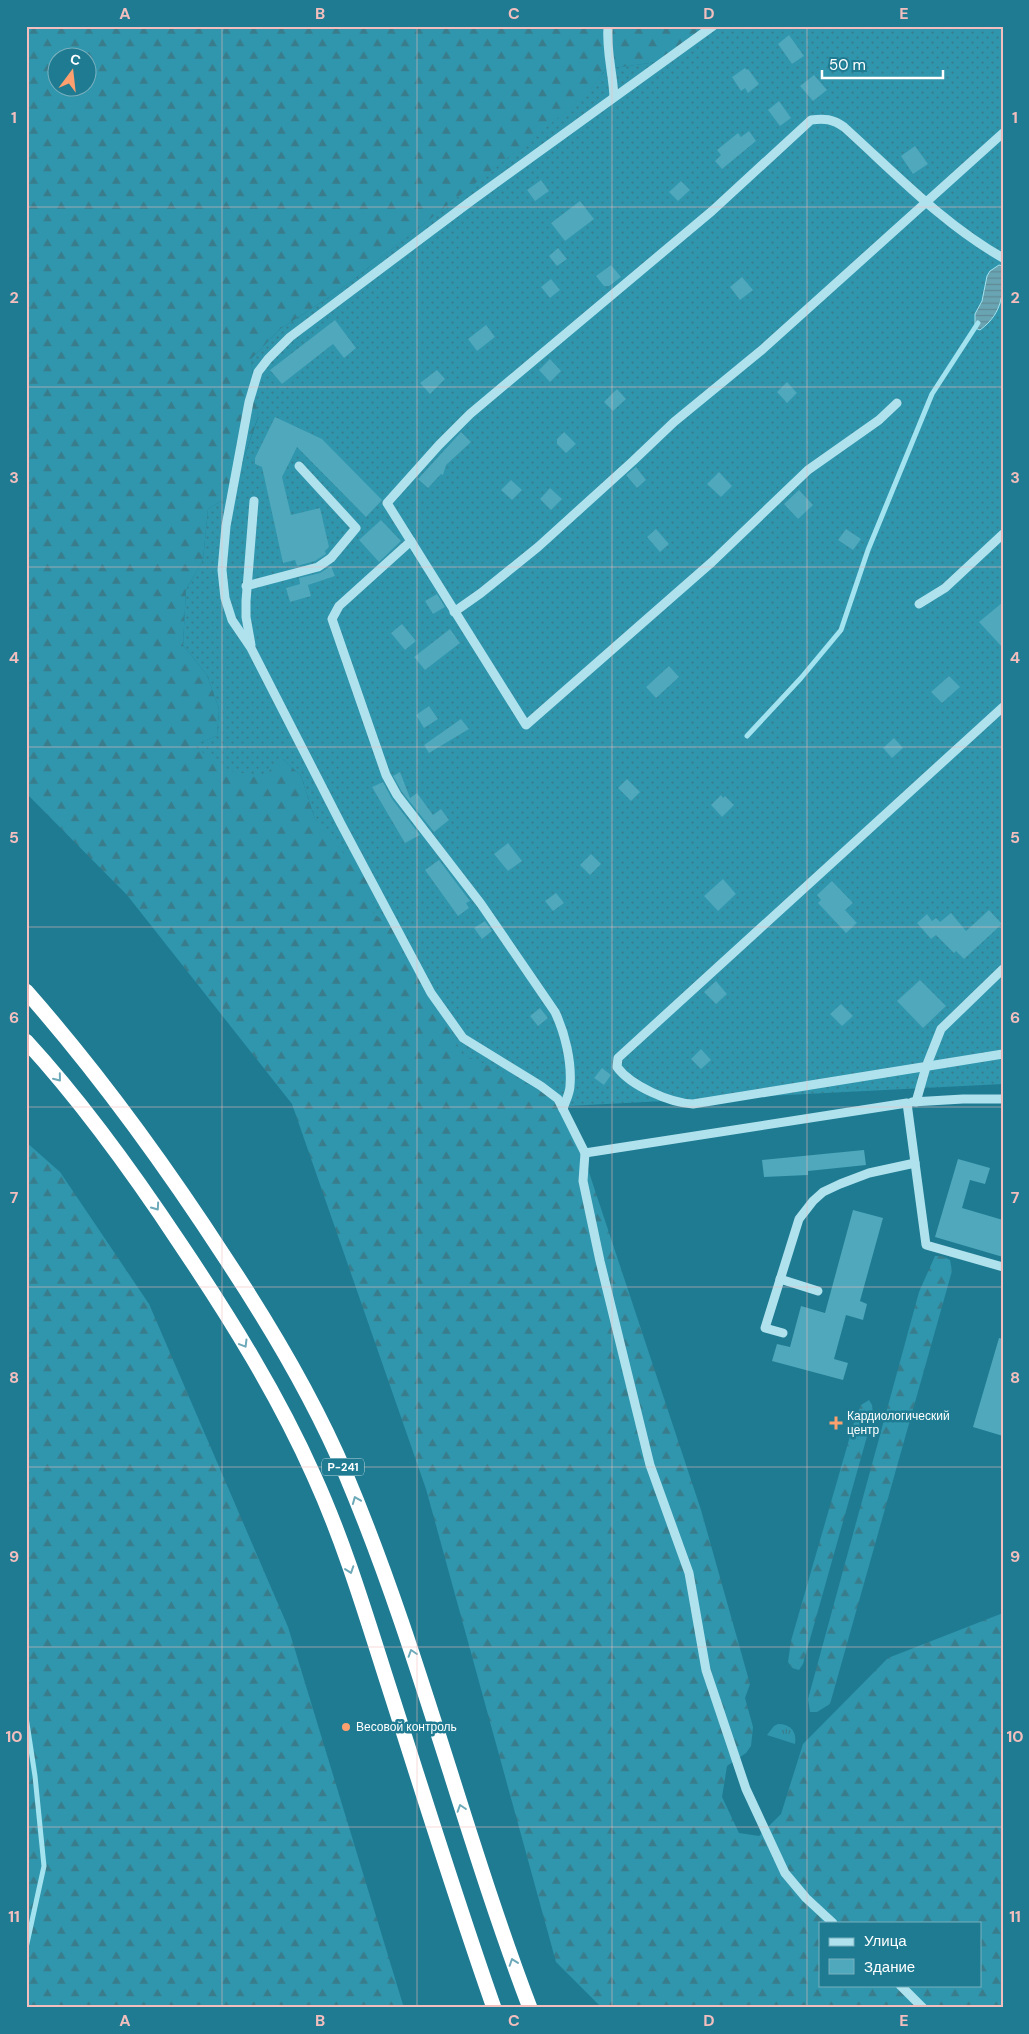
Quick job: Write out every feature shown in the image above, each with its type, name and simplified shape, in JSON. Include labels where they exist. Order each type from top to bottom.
[{"type":"highway","name":"Р-241","points":[[26,992],[66,1036],[116,1100],[190,1202],[259,1309],[306,1392],[345,1472],[388,1580],[462,1810],[530,2008]]},
{"type":"highway","name":"Р-241","points":[[26,1041],[92,1120],[156,1207],[204,1278],[246,1347],[285,1417],[314,1475],[336,1529],[460,1912],[494,2008]]},
{"type":"lane","points":[[608,26],[607,52],[613,80],[614,97]]},
{"type":"lane","points":[[713,26],[290,337],[268,359],[258,372],[249,402],[226,526],[222,570],[224,598],[232,620],[251,648],[341,824],[431,993],[463,1038],[541,1086],[558,1099],[585,1153],[583,1181],[600,1261],[650,1465],[689,1573],[706,1670],[746,1789],[785,1873],[806,1898],[832,1922]]},
{"type":"lane","points":[[897,403],[879,420],[808,470],[712,562],[526,725],[387,503],[439,445],[470,414],[712,211],[811,120],[824,118],[836,121],[844,126],[925,201],[976,243],[1003,258]]},
{"type":"lane","points":[[454,612],[538,547],[674,422],[763,349],[925,201],[1003,133]]},
{"type":"lane","points":[[246,586],[318,567],[331,558],[356,528],[298,466]]},
{"type":"lane","points":[[251,648],[246,617],[246,586],[254,501]]},
{"type":"lane","points":[[919,604],[945,588],[1003,534]]},
{"type":"lane","points":[[411,541],[339,606],[332,619],[386,775],[397,795],[481,904],[558,1018],[570,1066],[570,1088],[562,1109]]},
{"type":"lane","points":[[1003,707],[618,1058],[617,1067],[624,1076],[663,1097],[693,1104],[1003,1054]]},
{"type":"lane","points":[[1003,969],[941,1029],[912,1102],[915,1163],[926,1245],[1003,1267]]},
{"type":"lane","points":[[585,1153],[912,1102],[1003,1099]]},
{"type":"lane","points":[[783,1333],[765,1328],[800,1219],[818,1196],[840,1184],[869,1173],[915,1163]]},
{"type":"lane","points":[[780,1279],[818,1291]]},
{"type":"lane","points":[[901,1986],[923,2008]]},
{"type":"green space","points":[[26,26],[710,26],[657,62],[606,69],[583,99],[340,290],[280,329],[251,359],[258,417],[231,495],[208,509],[203,560],[186,590],[183,645],[207,675],[219,709],[217,736],[194,745],[283,759],[301,776],[315,819],[368,865],[397,931],[426,979],[527,1083],[567,1106],[701,1510],[750,1684],[745,1698],[753,1727],[751,1746],[746,1753],[727,1766],[722,1797],[739,1833],[759,1836],[781,1814],[803,1744],[888,1658],[1003,1613],[1003,2008],[602,2008],[556,1962],[426,1489],[292,1104],[127,895],[26,793]]},
{"type":"green space","points":[[710,26],[1003,26],[1003,1084],[567,1106],[527,1083],[462,1054],[426,979],[404,961],[397,931],[373,913],[372,886],[368,865],[345,855],[315,819],[301,776],[283,759],[263,776],[227,771],[193,745],[217,736],[219,709],[207,675],[183,645],[186,590],[203,560],[208,509],[231,495],[258,418],[251,359],[280,329],[340,290],[582,99],[606,69],[657,62]]},
{"type":"green space","points":[[26,1142],[60,1172],[149,1304],[288,1627],[404,2008],[26,2008]]},
{"type":"green space","points":[[935,1256],[942,1256],[950,1260],[952,1271],[830,1704],[817,1712],[810,1712],[808,1699],[919,1292]]},
{"type":"green space","points":[[869,1400],[872,1405],[873,1415],[803,1664],[799,1670],[792,1668],[788,1662],[791,1641],[855,1419],[861,1405]]},
{"type":"green space","points":[[778,1724],[790,1727],[794,1732],[795,1744],[767,1735]]},
{"type":"shaded area","points":[[999,265],[1003,266],[1001,301],[994,316],[980,330],[975,328],[975,314],[982,301],[987,276],[990,271]]},
{"type":"building","points":[[789,35],[804,56],[792,64],[778,44]]},
{"type":"building","points":[[745,68],[748,69],[759,84],[748,93],[745,88],[741,91],[732,77]]},
{"type":"building","points":[[814,75],[827,90],[813,101],[800,86]]},
{"type":"building","points":[[779,101],[791,118],[780,126],[768,110]]},
{"type":"building","points":[[749,131],[756,141],[722,169],[715,161],[721,155],[717,150],[738,133],[741,137]]},
{"type":"building","points":[[915,146],[928,164],[913,174],[901,156]]},
{"type":"building","points":[[541,180],[549,191],[535,201],[527,190]]},
{"type":"building","points":[[681,181],[690,190],[678,201],[669,192]]},
{"type":"building","points":[[580,201],[594,219],[565,241],[551,223]]},
{"type":"building","points":[[558,248],[567,259],[557,266],[549,256]]},
{"type":"building","points":[[611,265],[621,277],[609,286],[604,286],[596,276]]},
{"type":"building","points":[[742,277],[753,290],[740,300],[730,287]]},
{"type":"building","points":[[551,279],[560,290],[550,298],[541,287]]},
{"type":"building","points":[[335,320],[356,348],[344,358],[333,344],[282,384],[270,370]]},
{"type":"building","points":[[486,325],[495,337],[477,351],[468,339]]},
{"type":"building","points":[[550,359],[561,371],[550,382],[539,370]]},
{"type":"building","points":[[437,370],[445,379],[430,394],[420,383]]},
{"type":"building","points":[[787,382],[797,393],[787,403],[777,392]]},
{"type":"building","points":[[617,389],[626,399],[613,411],[604,402]]},
{"type":"building","points":[[275,417],[322,439],[382,500],[366,517],[297,447],[282,477],[291,515],[320,508],[329,547],[325,551],[326,554],[315,561],[297,566],[295,560],[283,563],[262,467],[255,464],[255,458]]},
{"type":"building","points":[[461,432],[471,442],[446,465],[443,475],[441,474],[428,488],[418,479]]},
{"type":"building","points":[[564,432],[576,444],[566,453],[557,444],[557,439]]},
{"type":"building","points":[[636,467],[646,480],[637,488],[626,475]]},
{"type":"building","points":[[719,472],[732,486],[721,497],[707,484]]},
{"type":"building","points":[[511,480],[522,490],[512,500],[501,490]]},
{"type":"building","points":[[550,488],[562,499],[551,510],[540,499]]},
{"type":"building","points":[[799,490],[813,505],[798,519],[784,504]]},
{"type":"building","points":[[381,520],[401,541],[379,562],[359,540]]},
{"type":"building","points":[[656,529],[669,544],[660,552],[647,537]]},
{"type":"building","points":[[846,529],[861,539],[853,550],[838,540]]},
{"type":"building","points":[[331,566],[335,576],[308,585],[311,596],[290,602],[286,588],[300,584],[299,578],[320,573]]},
{"type":"building","points":[[437,594],[445,607],[433,614],[425,601]]},
{"type":"building","points":[[1003,602],[1003,648],[979,622]]},
{"type":"building","points":[[402,624],[416,641],[405,650],[391,633]]},
{"type":"building","points":[[450,629],[460,643],[425,670],[414,657]]},
{"type":"building","points":[[669,666],[679,677],[656,698],[646,687]]},
{"type":"building","points":[[949,676],[960,687],[942,703],[931,692]]},
{"type":"building","points":[[429,706],[438,719],[424,728],[416,715]]},
{"type":"building","points":[[461,719],[469,729],[429,753],[424,745]]},
{"type":"building","points":[[894,738],[903,748],[892,758],[883,748]]},
{"type":"building","points":[[400,772],[410,798],[417,793],[433,815],[441,809],[449,820],[434,832],[402,792],[393,776]]},
{"type":"building","points":[[627,779],[640,792],[631,801],[618,788]]},
{"type":"building","points":[[383,782],[392,799],[420,835],[405,843],[372,787]]},
{"type":"building","points":[[721,795],[723,798],[725,796],[734,805],[722,817],[711,805]]},
{"type":"building","points":[[508,843],[522,861],[508,871],[494,854]]},
{"type":"building","points":[[591,854],[601,864],[590,875],[580,865]]},
{"type":"building","points":[[439,860],[470,901],[466,903],[469,908],[458,916],[425,870]]},
{"type":"building","points":[[723,879],[736,894],[718,911],[704,896]]},
{"type":"building","points":[[832,881],[853,903],[845,910],[857,923],[846,933],[818,903],[821,900],[817,895]]},
{"type":"building","points":[[556,893],[564,903],[553,911],[545,901]]},
{"type":"building","points":[[989,910],[1002,924],[964,959],[956,951],[954,953],[936,935],[931,939],[917,923],[927,914],[932,921],[936,918],[940,922],[951,913],[966,931]]},
{"type":"building","points":[[485,921],[492,931],[482,939],[474,928]]},
{"type":"building","points":[[920,980],[946,1006],[923,1028],[897,1001]]},
{"type":"building","points":[[716,981],[727,994],[716,1004],[704,992]]},
{"type":"building","points":[[841,1004],[853,1016],[842,1026],[830,1014]]},
{"type":"building","points":[[540,1008],[548,1018],[538,1026],[530,1016]]},
{"type":"building","points":[[701,1049],[711,1060],[701,1069],[691,1059]]},
{"type":"building","points":[[602,1068],[611,1075],[604,1085],[594,1078]]},
{"type":"building","points":[[864,1150],[866,1165],[808,1171],[808,1175],[764,1177],[762,1160]]},
{"type":"building","points":[[958,1159],[990,1168],[985,1184],[970,1180],[962,1208],[1003,1220],[1003,1257],[935,1237]]},
{"type":"building","points":[[853,1210],[883,1218],[860,1301],[867,1304],[863,1320],[846,1315],[834,1359],[848,1363],[843,1380],[772,1361],[777,1344],[790,1347],[801,1306],[825,1313]]},
{"type":"building","points":[[999,1338],[1003,1339],[1003,1436],[973,1427]]},
{"type":"waterway","points":[[747,736],[801,678],[841,630],[868,550],[932,394],[978,323]]},
{"type":"waterway","points":[[26,1717],[35,1776],[44,1866],[26,1948]]},
{"type":"place","name":"Кардиологический центр","points":[[836,1423]]},
{"type":"place","name":"Весовой контроль","points":[[346,1727]]}]
